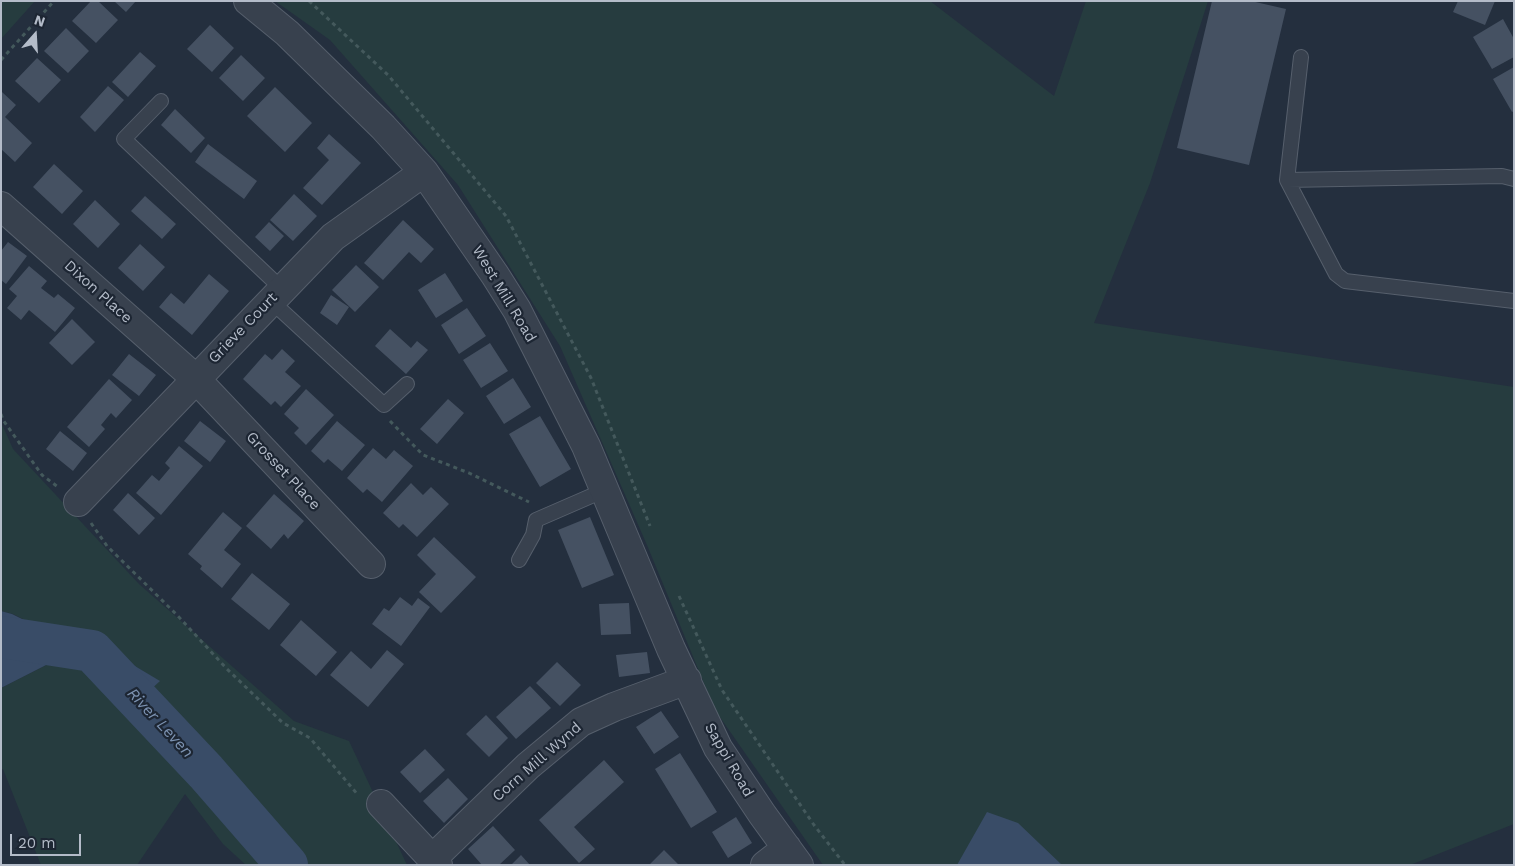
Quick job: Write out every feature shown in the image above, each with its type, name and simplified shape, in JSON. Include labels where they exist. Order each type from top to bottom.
[{"type":"street","name":"West Mill Road","points":[[248,1],[287,33],[383,127],[424,172],[518,310],[606,490],[671,649]]},
{"type":"street","name":"Grieve Court","points":[[78,502],[195,378],[333,237],[424,172]]},
{"type":"street","name":"Dixon Place","points":[[1,206],[195,378]]},
{"type":"street","name":"Grosset Place","points":[[195,378],[371,564]]},
{"type":"street","name":"Sappi Road","points":[[671,649],[718,748],[793,856]]},
{"type":"street","name":"Corn Mill Wynd","points":[[381,804],[435,862],[528,766],[581,722],[614,706],[687,680]]},
{"type":"street","points":[[765,865],[793,856]]},
{"type":"lane","points":[[1301,57],[1287,180],[1336,274],[1345,281],[1514,301]]},
{"type":"lane","points":[[161,101],[124,139],[384,405],[407,384]]},
{"type":"lane","points":[[1287,180],[1502,176],[1514,179]]},
{"type":"lane","points":[[519,560],[533,535],[536,520],[606,490]]},
{"type":"path","points":[[1,60],[54,1]]},
{"type":"path","points":[[384,405],[384,416],[423,455],[469,473],[532,504]]},
{"type":"path","points":[[1,414],[3,420],[42,475],[78,502],[107,546],[176,614],[227,669],[283,723],[310,738],[363,801],[381,804]]},
{"type":"green space","points":[[1,1],[35,1],[1,39]]},
{"type":"green space","points":[[275,1],[930,1],[1054,96],[1086,1],[1208,1],[1150,183],[1094,323],[1514,387],[1514,824],[1410,865],[823,865],[715,710],[647,545],[560,346],[458,185],[330,40]]},
{"type":"green space","points":[[1,422],[13,449],[139,584],[294,721],[349,741],[407,865],[298,865],[145,695],[159,681],[98,644],[52,634],[13,614],[1,611]]},
{"type":"green space","points":[[56,660],[104,679],[135,704],[202,773],[281,865],[246,865],[223,844],[185,794],[137,865],[41,865],[3,769],[1,769],[1,688]]},
{"type":"water","points":[[1,611],[12,614],[52,634],[98,644],[160,681],[135,704],[104,679],[56,660],[1,688]]},
{"type":"water","points":[[987,812],[1018,823],[1062,865],[957,865]]},
{"type":"building","points":[[91,1],[98,1],[118,20],[96,43],[72,21]]},
{"type":"building","points":[[114,1],[136,1],[126,12]]},
{"type":"building","points":[[1212,1],[1251,1],[1286,9],[1249,165],[1177,148]]},
{"type":"building","points":[[1458,1],[1495,1],[1485,25],[1453,12]]},
{"type":"building","points":[[1503,19],[1514,39],[1514,57],[1492,69],[1473,37]]},
{"type":"building","points":[[210,25],[234,48],[212,72],[187,49]]},
{"type":"building","points":[[66,28],[89,51],[68,73],[44,51]]},
{"type":"building","points":[[140,52],[156,66],[128,97],[112,82]]},
{"type":"building","points":[[241,55],[265,78],[243,101],[219,78]]},
{"type":"building","points":[[37,58],[61,80],[39,103],[15,81]]},
{"type":"building","points":[[1514,67],[1514,111],[1512,112],[1493,79]]},
{"type":"building","points":[[108,86],[124,100],[95,132],[80,117]]},
{"type":"building","points":[[275,87],[312,123],[285,152],[247,116]]},
{"type":"building","points":[[2,92],[16,105],[5,117],[32,143],[15,162],[1,149]]},
{"type":"building","points":[[175,109],[205,138],[191,153],[161,125]]},
{"type":"building","points":[[329,134],[361,163],[322,205],[303,188],[329,160],[317,148]]},
{"type":"building","points":[[208,144],[257,181],[244,199],[195,162]]},
{"type":"building","points":[[54,164],[83,191],[62,214],[33,187]]},
{"type":"building","points":[[294,194],[317,216],[293,241],[270,220]]},
{"type":"building","points":[[145,196],[176,224],[162,239],[131,211]]},
{"type":"building","points":[[95,200],[120,224],[98,248],[73,224]]},
{"type":"building","points":[[403,220],[434,249],[421,263],[409,252],[383,280],[364,263]]},
{"type":"building","points":[[269,222],[284,236],[270,251],[255,237]]},
{"type":"building","points":[[8,242],[27,256],[6,284],[1,280],[1,251]]},
{"type":"building","points":[[140,244],[165,267],[143,291],[118,268]]},
{"type":"building","points":[[356,265],[379,287],[355,312],[332,290]]},
{"type":"building","points":[[29,266],[47,281],[41,288],[54,298],[58,294],[75,308],[55,332],[29,310],[21,320],[7,308],[17,296],[9,289]]},
{"type":"building","points":[[445,273],[463,301],[436,318],[418,290]]},
{"type":"building","points":[[209,274],[229,291],[192,335],[159,307],[171,293],[184,304]]},
{"type":"building","points":[[331,295],[349,307],[337,325],[320,313]]},
{"type":"building","points":[[467,308],[486,336],[459,354],[441,325]]},
{"type":"building","points":[[72,319],[95,342],[72,365],[49,343]]},
{"type":"building","points":[[390,329],[411,348],[417,341],[428,350],[406,374],[375,346]]},
{"type":"building","points":[[490,343],[508,371],[481,388],[463,360]]},
{"type":"building","points":[[282,349],[295,361],[285,372],[301,386],[281,407],[275,401],[271,405],[243,379],[265,354],[272,360]]},
{"type":"building","points":[[129,354],[156,375],[139,396],[112,375]]},
{"type":"building","points":[[513,378],[531,407],[504,424],[486,396]]},
{"type":"building","points":[[109,379],[132,400],[116,418],[111,413],[101,425],[105,429],[89,447],[67,427]]},
{"type":"building","points":[[306,389],[334,415],[306,445],[294,433],[299,428],[284,414]]},
{"type":"building","points":[[448,399],[464,413],[437,444],[420,429]]},
{"type":"building","points":[[540,416],[571,469],[540,487],[509,434]]},
{"type":"building","points":[[200,421],[226,441],[210,462],[184,441]]},
{"type":"building","points":[[337,421],[365,445],[342,471],[328,459],[324,463],[311,451]]},
{"type":"building","points":[[60,431],[87,453],[73,471],[46,449]]},
{"type":"building","points":[[179,446],[203,466],[161,515],[136,493],[152,475],[159,481],[170,468],[165,463]]},
{"type":"building","points":[[373,448],[386,459],[394,450],[413,466],[382,502],[367,489],[363,493],[347,478]]},
{"type":"building","points":[[411,483],[423,495],[431,487],[449,504],[417,537],[403,524],[399,528],[383,513]]},
{"type":"building","points":[[128,493],[155,518],[139,535],[113,510]]},
{"type":"building","points":[[274,494],[304,521],[288,539],[284,534],[271,549],[246,526]]},
{"type":"building","points":[[223,512],[242,528],[224,550],[241,564],[222,588],[200,569],[202,566],[188,554]]},
{"type":"building","points":[[590,517],[614,575],[582,588],[558,530]]},
{"type":"building","points":[[434,537],[476,577],[441,613],[419,592],[436,574],[417,555]]},
{"type":"building","points":[[252,573],[290,604],[269,630],[231,599]]},
{"type":"building","points":[[400,597],[412,606],[418,598],[430,607],[401,646],[372,624],[384,608],[389,611]]},
{"type":"building","points":[[629,603],[631,634],[601,635],[599,604]]},
{"type":"building","points":[[301,620],[337,652],[316,676],[280,645]]},
{"type":"building","points":[[387,650],[404,664],[368,707],[330,675],[351,651],[371,669]]},
{"type":"building","points":[[647,652],[650,673],[619,677],[616,655]]},
{"type":"building","points":[[557,662],[581,685],[560,706],[536,683]]},
{"type":"building","points":[[530,686],[551,708],[516,739],[496,717]]},
{"type":"building","points":[[661,711],[679,737],[654,754],[636,727]]},
{"type":"building","points":[[486,715],[508,738],[489,757],[466,734]]},
{"type":"building","points":[[425,749],[445,770],[420,793],[400,772]]},
{"type":"building","points":[[680,753],[717,812],[691,828],[655,769]]},
{"type":"building","points":[[604,760],[624,782],[574,827],[595,849],[579,863],[539,820]]},
{"type":"building","points":[[448,778],[468,799],[444,823],[423,801]]},
{"type":"building","points":[[736,817],[752,843],[728,858],[712,832]]},
{"type":"building","points":[[493,826],[515,850],[499,865],[482,865],[468,849]]},
{"type":"building","points":[[664,850],[679,865],[649,865]]},
{"type":"building","points":[[521,855],[530,865],[511,865]]},
{"type":"waterway","name":"River Leven","points":[[1,637],[92,651],[206,772],[287,865]]}]
